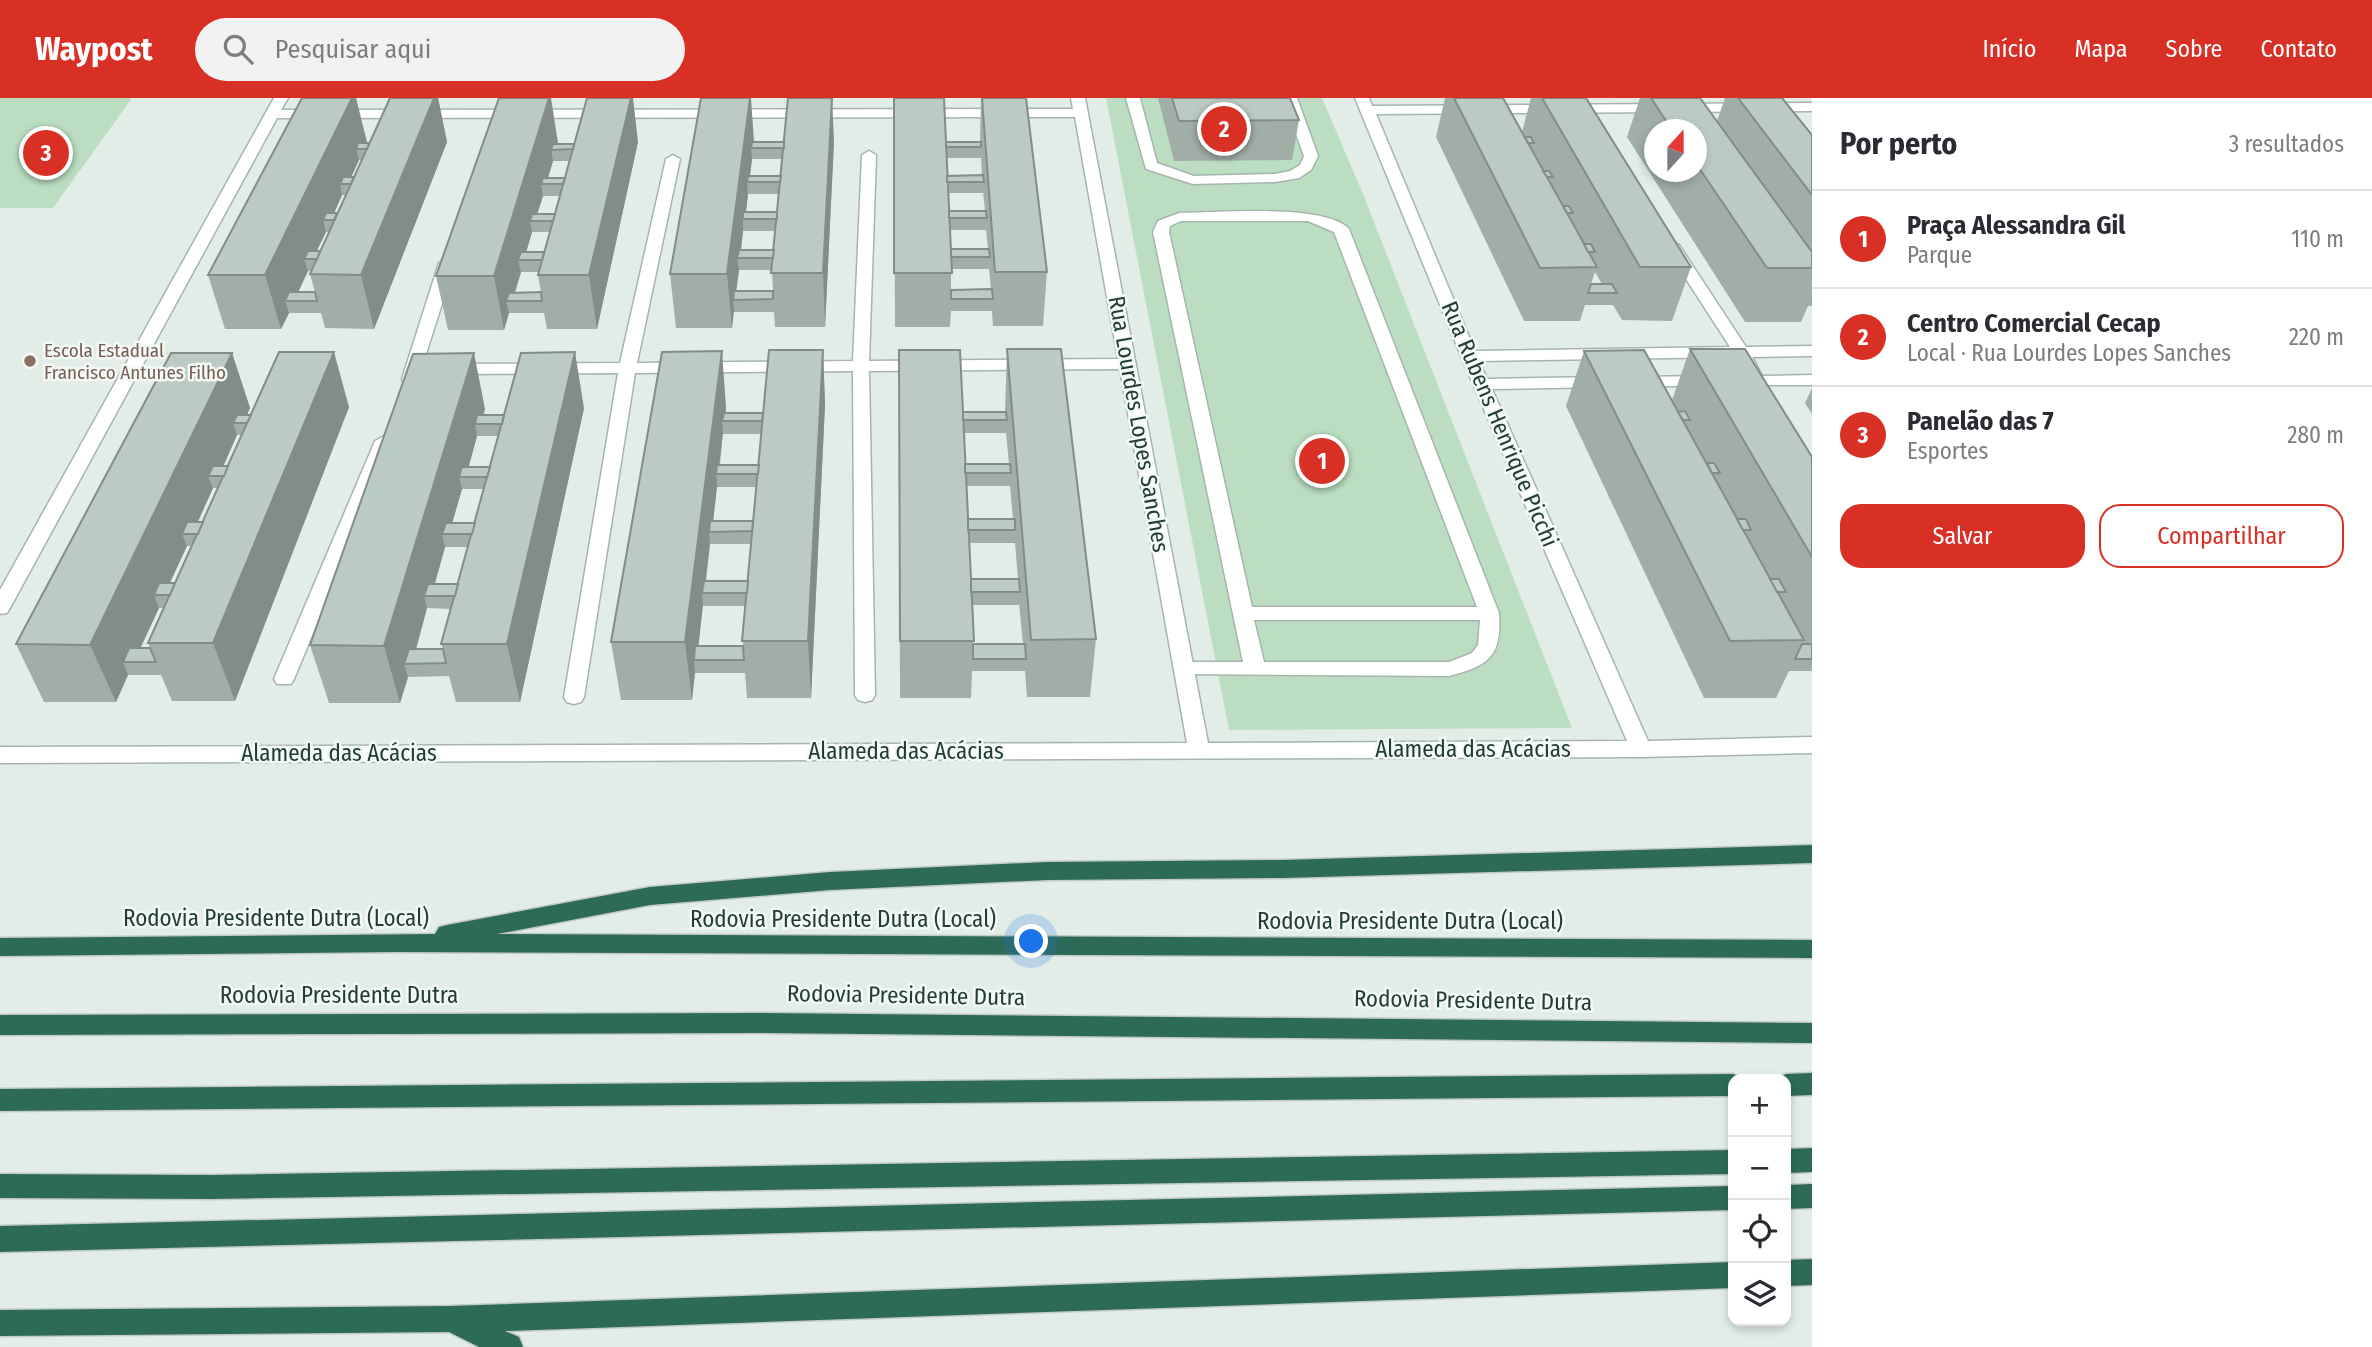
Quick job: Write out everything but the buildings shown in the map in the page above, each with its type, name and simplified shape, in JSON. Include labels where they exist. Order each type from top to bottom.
[{"type":"highway","points":[[396,943],[650,896],[830,881],[1047,871],[1283,869],[1812,854]]},
{"type":"highway","name":"Rodovia Presidente Dutra (Local)","points":[[0,947],[396,943],[1812,949]]},
{"type":"highway","name":"Rodovia Presidente Dutra","points":[[0,1025],[771,1023],[1812,1032]]},
{"type":"highway","points":[[1791,1085],[1812,1084]]},
{"type":"highway","points":[[0,1100],[1728,1085]]},
{"type":"highway","points":[[1791,1161],[1812,1160]]},
{"type":"highway","points":[[0,1186],[226,1187],[1728,1161]]},
{"type":"highway","points":[[1791,1197],[1812,1196]]},
{"type":"highway","points":[[0,1240],[1728,1198]]},
{"type":"highway","points":[[1791,1273],[1812,1272]]},
{"type":"highway","points":[[0,1323],[450,1319],[1728,1275]]},
{"type":"highway","points":[[450,1319],[509,1347]]},
{"type":"street","points":[[0,608],[281,98]]},
{"type":"street","points":[[1133,98],[1151,166],[1193,180],[1275,178],[1294,175],[1306,167],[1311,156],[1290,98]]},
{"type":"street","points":[[1365,104],[1812,107]]},
{"type":"street","name":"Rua Rubens Henrique Picchi","points":[[1365,104],[1469,356],[1641,749]]},
{"type":"street","points":[[272,114],[1080,105]]},
{"type":"street","name":"Rua Lourdes Lopes Sanches","points":[[1080,105],[1199,749]]},
{"type":"street","points":[[866,695],[861,366],[869,155]]},
{"type":"street","points":[[574,698],[627,368],[673,159]]},
{"type":"street","points":[[1184,669],[1255,669],[1449,669],[1471,664],[1486,652],[1491,635],[1489,613],[1341,229],[1324,220],[1308,217],[1179,217],[1163,224],[1161,232],[1255,669]]},
{"type":"street","points":[[1663,229],[1762,386]]},
{"type":"street","points":[[403,396],[427,370],[453,241]]},
{"type":"street","points":[[1469,356],[1812,351]]},
{"type":"street","points":[[427,370],[1128,364]]},
{"type":"street","points":[[1481,383],[1762,386],[1812,380]]},
{"type":"street","points":[[284,678],[392,421]]},
{"type":"street","points":[[1242,614],[1489,613]]},
{"type":"street","name":"Alameda das Acácias","points":[[0,755],[1641,749],[1812,745]]},
{"type":"green space","points":[[0,98],[132,98],[53,208],[0,208]]},
{"type":"green space","points":[[1106,98],[1322,98],[1363,194],[1572,728],[1229,730]]},
{"type":"place","name":"Centro Comercial Cecap","points":[[1224,129]]},
{"type":"place","name":"Panelão das 7","points":[[46,153]]},
{"type":"place","name":"Escola Estadual Francisco Antunes Filho","points":[[30,361]]},
{"type":"place","name":"Praça Alessandra Gil","points":[[1322,461]]}]
